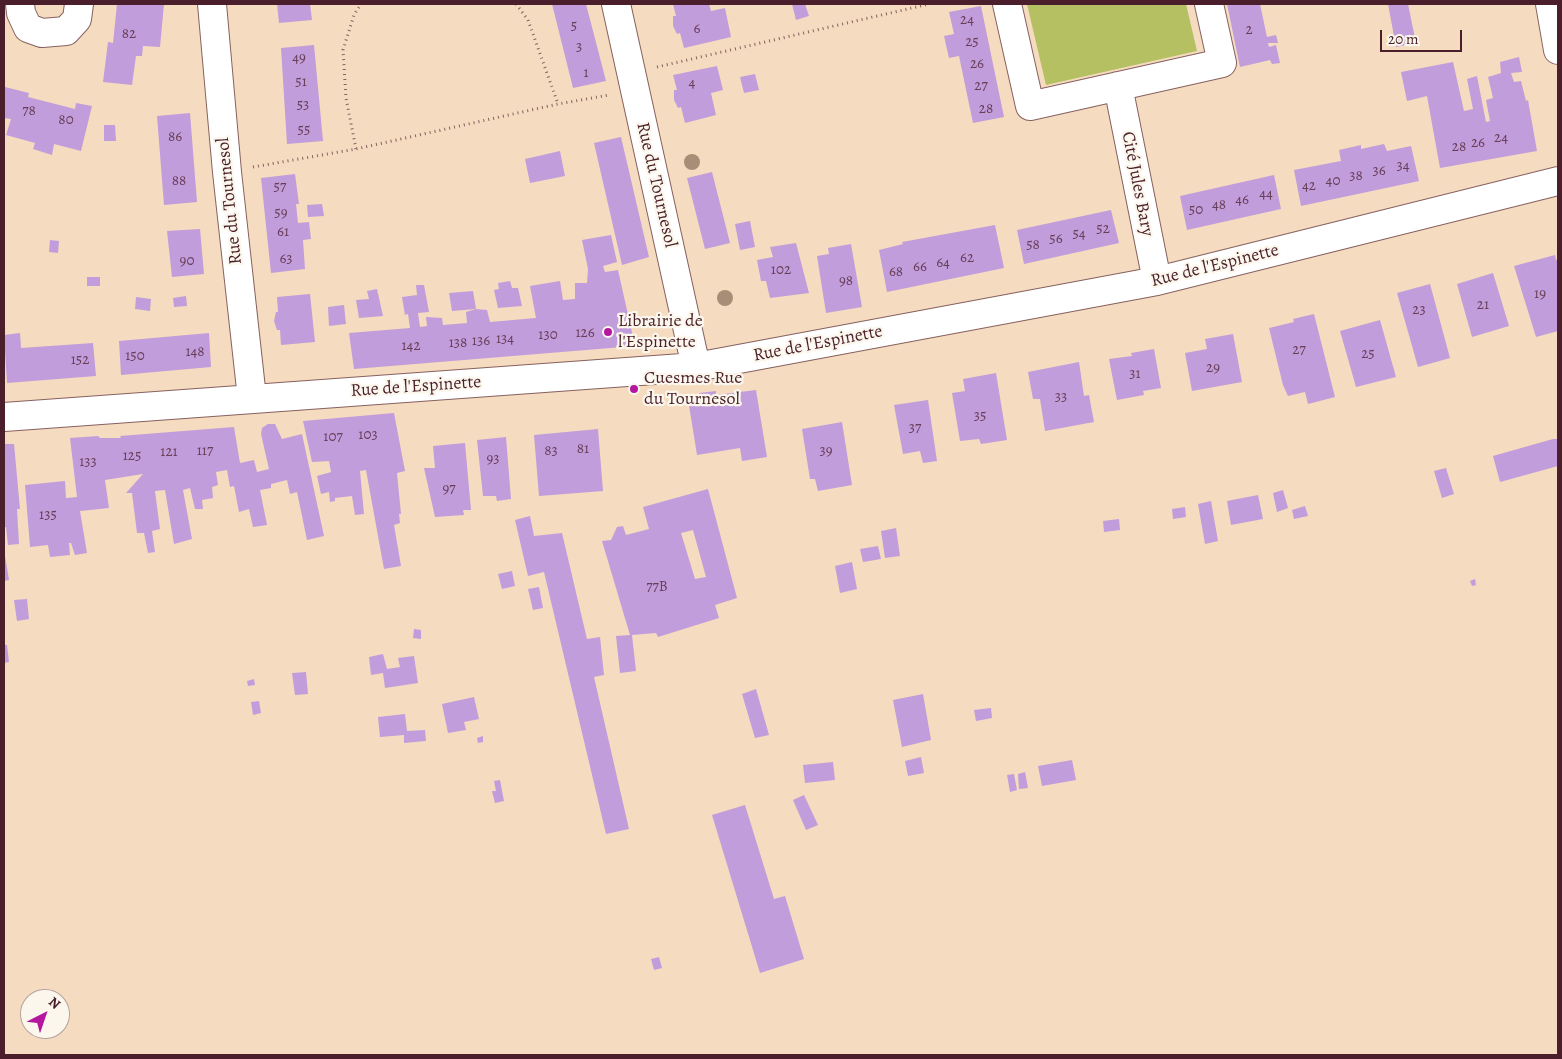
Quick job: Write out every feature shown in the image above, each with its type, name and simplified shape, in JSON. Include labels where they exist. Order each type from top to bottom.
[{"type":"street","points":[[20,4],[21,14],[28,28],[42,33],[66,31],[77,19],[79,4]]},
{"type":"street","name":"Rue du Tournesol","points":[[212,4],[226,172],[252,398]]},
{"type":"street","name":"Rue du Tournesol","points":[[616,4],[696,367]]},
{"type":"street","points":[[1006,4],[1030,106],[1222,63],[1209,4]]},
{"type":"street","points":[[1550,4],[1558,50]]},
{"type":"street","name":"Cité Jules Bary","points":[[1118,86],[1156,281]]},
{"type":"street","name":"Rue de l'Espinette","points":[[4,417],[696,367],[1156,281],[1558,181]]},
{"type":"path","points":[[356,149],[346,98],[343,50],[354,16],[361,4]]},
{"type":"path","points":[[516,4],[528,20],[558,104]]},
{"type":"path","points":[[631,74],[929,4]]},
{"type":"path","points":[[226,172],[356,149],[558,104],[602,97]]},
{"type":"green space","points":[[1027,4],[1186,4],[1197,51],[1046,85]]},
{"type":"building","points":[[117,4],[164,4],[160,47],[143,46],[142,56],[136,56],[132,85],[103,82],[108,42],[113,43]]},
{"type":"building","points":[[277,4],[310,4],[312,20],[279,23]]},
{"type":"building","points":[[552,4],[586,4],[606,81],[573,88]]},
{"type":"building","points":[[673,4],[709,4],[711,11],[725,8],[731,37],[684,48],[680,33],[677,34],[673,26],[673,16],[676,16]]},
{"type":"building","points":[[792,4],[805,4],[809,16],[796,20]]},
{"type":"building","points":[[1227,4],[1260,4],[1267,37],[1276,35],[1278,43],[1268,43],[1269,47],[1276,45],[1280,63],[1272,64],[1270,60],[1240,67]]},
{"type":"building","points":[[1388,4],[1408,4],[1416,43],[1396,47]]},
{"type":"building","points":[[981,6],[1004,117],[973,123],[959,56],[949,58],[944,36],[954,34],[949,12]]},
{"type":"building","points":[[314,45],[323,141],[287,144],[281,48]]},
{"type":"building","points":[[1519,57],[1522,72],[1511,73],[1514,82],[1521,81],[1526,101],[1528,100],[1537,151],[1440,168],[1427,96],[1407,101],[1401,72],[1453,62],[1464,111],[1473,109],[1467,79],[1477,76],[1486,122],[1490,121],[1486,100],[1493,98],[1488,77],[1501,73],[1500,62]]},
{"type":"building","points":[[717,66],[723,90],[711,93],[716,115],[685,123],[681,107],[678,108],[674,100],[674,90],[677,90],[673,75]]},
{"type":"building","points":[[755,74],[759,90],[744,93],[740,77]]},
{"type":"building","points":[[5,87],[29,93],[28,97],[75,109],[76,103],[92,106],[81,151],[54,144],[52,155],[33,149],[35,143],[6,135],[11,119],[4,118]]},
{"type":"building","points":[[190,113],[197,202],[164,205],[157,116]]},
{"type":"building","points":[[104,125],[115,125],[116,141],[104,141]]},
{"type":"building","points":[[621,137],[649,257],[622,265],[594,143]]},
{"type":"building","points":[[1384,144],[1387,151],[1411,146],[1419,181],[1301,206],[1294,170],[1341,161],[1339,150],[1361,145],[1361,149]]},
{"type":"building","points":[[560,151],[565,176],[530,183],[525,159]]},
{"type":"building","points":[[712,172],[730,243],[705,249],[687,178]]},
{"type":"building","points":[[295,174],[299,204],[296,204],[298,223],[309,222],[311,239],[303,240],[305,269],[271,273],[261,178]]},
{"type":"building","points":[[1274,175],[1281,209],[1187,230],[1180,196]]},
{"type":"building","points":[[322,204],[324,216],[308,217],[307,205]]},
{"type":"building","points":[[1111,210],[1119,243],[1024,264],[1017,230]]},
{"type":"building","points":[[750,221],[755,247],[740,250],[735,224]]},
{"type":"building","points":[[995,225],[1004,268],[887,292],[879,250],[903,244],[902,242]]},
{"type":"building","points":[[200,229],[204,274],[172,277],[167,231]]},
{"type":"building","points":[[611,235],[617,262],[603,266],[605,272],[618,270],[635,346],[354,369],[349,333],[410,328],[408,314],[405,315],[402,297],[417,295],[416,285],[424,285],[429,312],[418,313],[420,327],[427,326],[426,317],[442,318],[443,325],[467,323],[466,312],[476,309],[487,310],[490,322],[536,318],[530,286],[560,281],[563,300],[575,299],[575,283],[587,283],[588,269],[582,240]]},
{"type":"building","points":[[50,240],[59,241],[58,253],[49,252]]},
{"type":"building","points":[[796,243],[809,293],[770,298],[766,281],[761,281],[757,260],[773,257],[770,247]]},
{"type":"building","points":[[851,244],[862,307],[826,313],[817,256],[829,254],[828,248]]},
{"type":"building","points":[[1555,255],[1556,260],[1558,259],[1558,331],[1536,337],[1514,266]]},
{"type":"building","points":[[1493,273],[1509,326],[1472,337],[1457,284]]},
{"type":"building","points":[[87,277],[100,277],[100,286],[87,286]]},
{"type":"building","points":[[510,281],[512,288],[518,288],[522,306],[498,308],[494,290],[499,289],[498,283]]},
{"type":"building","points":[[1430,284],[1450,358],[1418,367],[1397,293]]},
{"type":"building","points":[[377,289],[383,316],[359,318],[356,300],[369,299],[367,291]]},
{"type":"building","points":[[473,291],[476,309],[452,311],[449,293]]},
{"type":"building","points":[[310,294],[315,342],[281,345],[280,330],[277,330],[274,321],[276,312],[278,312],[277,297]]},
{"type":"building","points":[[186,296],[187,306],[174,307],[173,298]]},
{"type":"building","points":[[136,297],[151,299],[150,311],[135,309]]},
{"type":"building","points":[[344,305],[346,324],[329,326],[328,307]]},
{"type":"building","points":[[1314,314],[1335,397],[1308,404],[1305,392],[1288,396],[1283,385],[1269,328],[1294,322],[1293,319]]},
{"type":"building","points":[[1380,320],[1396,377],[1356,387],[1340,331]]},
{"type":"building","points":[[20,333],[21,348],[93,343],[96,376],[7,383],[4,335]]},
{"type":"building","points":[[209,333],[211,367],[121,375],[119,341]]},
{"type":"building","points":[[1233,334],[1242,382],[1192,391],[1185,353],[1207,349],[1205,339]]},
{"type":"building","points":[[1154,349],[1161,388],[1143,391],[1144,395],[1117,400],[1109,359],[1132,356],[1131,353]]},
{"type":"building","points":[[1079,362],[1084,396],[1089,395],[1094,422],[1045,431],[1040,399],[1033,399],[1028,372]]},
{"type":"building","points":[[996,373],[1007,440],[981,444],[979,439],[960,441],[952,393],[965,391],[963,379]]},
{"type":"building","points":[[756,390],[767,457],[742,461],[740,448],[697,455],[688,399],[700,397],[699,393],[716,391],[716,395]]},
{"type":"building","points":[[928,400],[937,461],[923,463],[920,451],[903,454],[894,405]]},
{"type":"building","points":[[394,413],[405,471],[397,473],[401,514],[399,514],[400,523],[394,525],[401,566],[384,569],[366,470],[360,471],[364,514],[355,515],[352,496],[335,498],[335,501],[330,502],[329,492],[321,494],[317,476],[331,472],[329,461],[312,462],[303,421]]},
{"type":"building","points":[[842,422],[852,485],[818,491],[815,479],[810,479],[802,429]]},
{"type":"building","points":[[268,424],[275,424],[282,439],[302,434],[324,536],[307,540],[297,492],[290,494],[287,480],[271,484],[271,488],[260,490],[267,525],[253,527],[249,509],[239,512],[234,486],[230,487],[227,470],[216,472],[218,485],[212,487],[213,498],[202,500],[203,509],[195,509],[190,488],[183,490],[192,539],[174,544],[165,490],[155,491],[160,529],[152,531],[155,552],[148,553],[144,533],[137,533],[132,493],[126,493],[143,474],[105,480],[109,508],[80,511],[87,553],[75,555],[71,543],[69,543],[70,555],[50,557],[48,545],[30,547],[25,485],[65,481],[66,498],[77,497],[70,438],[98,436],[100,438],[121,438],[120,436],[234,427],[240,463],[254,460],[257,472],[269,469],[261,434],[262,428]]},
{"type":"building","points":[[598,429],[603,491],[539,496],[534,435]]},
{"type":"building","points":[[506,437],[511,499],[497,501],[496,496],[483,496],[477,440]]},
{"type":"building","points":[[1558,439],[1558,466],[1500,482],[1493,456]]},
{"type":"building","points":[[465,443],[471,510],[463,510],[464,515],[435,517],[424,468],[435,468],[433,446]]},
{"type":"building","points":[[4,444],[14,444],[20,509],[17,509],[19,544],[8,545],[6,527],[4,527]]},
{"type":"building","points":[[1446,468],[1454,494],[1442,498],[1434,471]]},
{"type":"building","points":[[708,489],[737,598],[715,605],[719,618],[658,637],[656,633],[632,635],[636,671],[620,673],[616,636],[630,635],[602,541],[611,540],[617,527],[623,526],[626,535],[649,529],[643,507]],"holes":[[[693,530],[706,577],[695,579],[681,533]]]},
{"type":"building","points":[[1283,490],[1288,508],[1277,512],[1273,493]]},
{"type":"building","points":[[1258,495],[1263,519],[1231,525],[1227,501]]},
{"type":"building","points":[[1211,501],[1218,541],[1205,544],[1198,504]]},
{"type":"building","points":[[1305,506],[1308,516],[1294,519],[1292,510]]},
{"type":"building","points":[[1185,507],[1186,517],[1173,519],[1172,509]]},
{"type":"building","points":[[530,516],[534,536],[562,533],[587,639],[600,637],[604,675],[594,677],[629,829],[606,834],[544,572],[528,576],[515,520]]},
{"type":"building","points":[[1119,519],[1120,530],[1104,532],[1103,521]]},
{"type":"building","points":[[896,528],[900,556],[885,558],[881,531]]},
{"type":"building","points":[[878,546],[881,559],[863,562],[860,549]]},
{"type":"building","points":[[4,550],[9,580],[4,581]]},
{"type":"building","points":[[852,562],[857,589],[840,593],[835,566]]},
{"type":"building","points":[[512,571],[515,586],[502,589],[498,574]]},
{"type":"building","points":[[1475,579],[1476,585],[1472,586],[1470,581]]},
{"type":"building","points":[[539,587],[543,608],[533,610],[528,589]]},
{"type":"building","points":[[27,599],[29,619],[17,621],[14,600]]},
{"type":"building","points":[[414,629],[421,630],[421,639],[413,638]]},
{"type":"building","points":[[4,645],[7,645],[9,662],[4,663]]},
{"type":"building","points":[[383,654],[387,669],[400,667],[398,658],[414,656],[418,683],[385,688],[383,673],[371,675],[369,657]]},
{"type":"building","points":[[306,672],[308,694],[295,695],[292,673]]},
{"type":"building","points":[[254,679],[255,685],[248,686],[247,681]]},
{"type":"building","points":[[756,689],[769,735],[755,738],[742,694]]},
{"type":"building","points":[[923,694],[931,740],[902,747],[893,700]]},
{"type":"building","points":[[474,697],[479,719],[464,722],[466,730],[448,733],[442,704]]},
{"type":"building","points":[[259,701],[261,713],[253,715],[251,702]]},
{"type":"building","points":[[991,708],[992,718],[976,721],[974,710]]},
{"type":"building","points":[[405,714],[407,731],[425,730],[426,741],[404,743],[404,735],[380,737],[378,717]]},
{"type":"building","points":[[483,736],[483,742],[478,743],[477,738]]},
{"type":"building","points":[[921,757],[924,773],[908,776],[905,761]]},
{"type":"building","points":[[1072,760],[1076,780],[1042,786],[1038,766]]},
{"type":"building","points":[[833,762],[835,780],[805,783],[803,765]]},
{"type":"building","points":[[1025,772],[1028,788],[1019,789],[1018,774]]},
{"type":"building","points":[[1014,774],[1017,790],[1010,792],[1007,775]]},
{"type":"building","points":[[500,780],[504,801],[495,803],[492,791],[496,791],[494,781]]},
{"type":"building","points":[[804,795],[818,825],[806,830],[793,800]]},
{"type":"building","points":[[745,805],[774,899],[785,896],[804,959],[760,973],[712,815]]},
{"type":"building","points":[[659,957],[662,968],[654,970],[651,959]]},
{"type":"place","name":"Librairie de l'Espinette","points":[[608,332]]},
{"type":"place","name":"Cuesmes Rue du Tournesol","points":[[634,389]]}]
